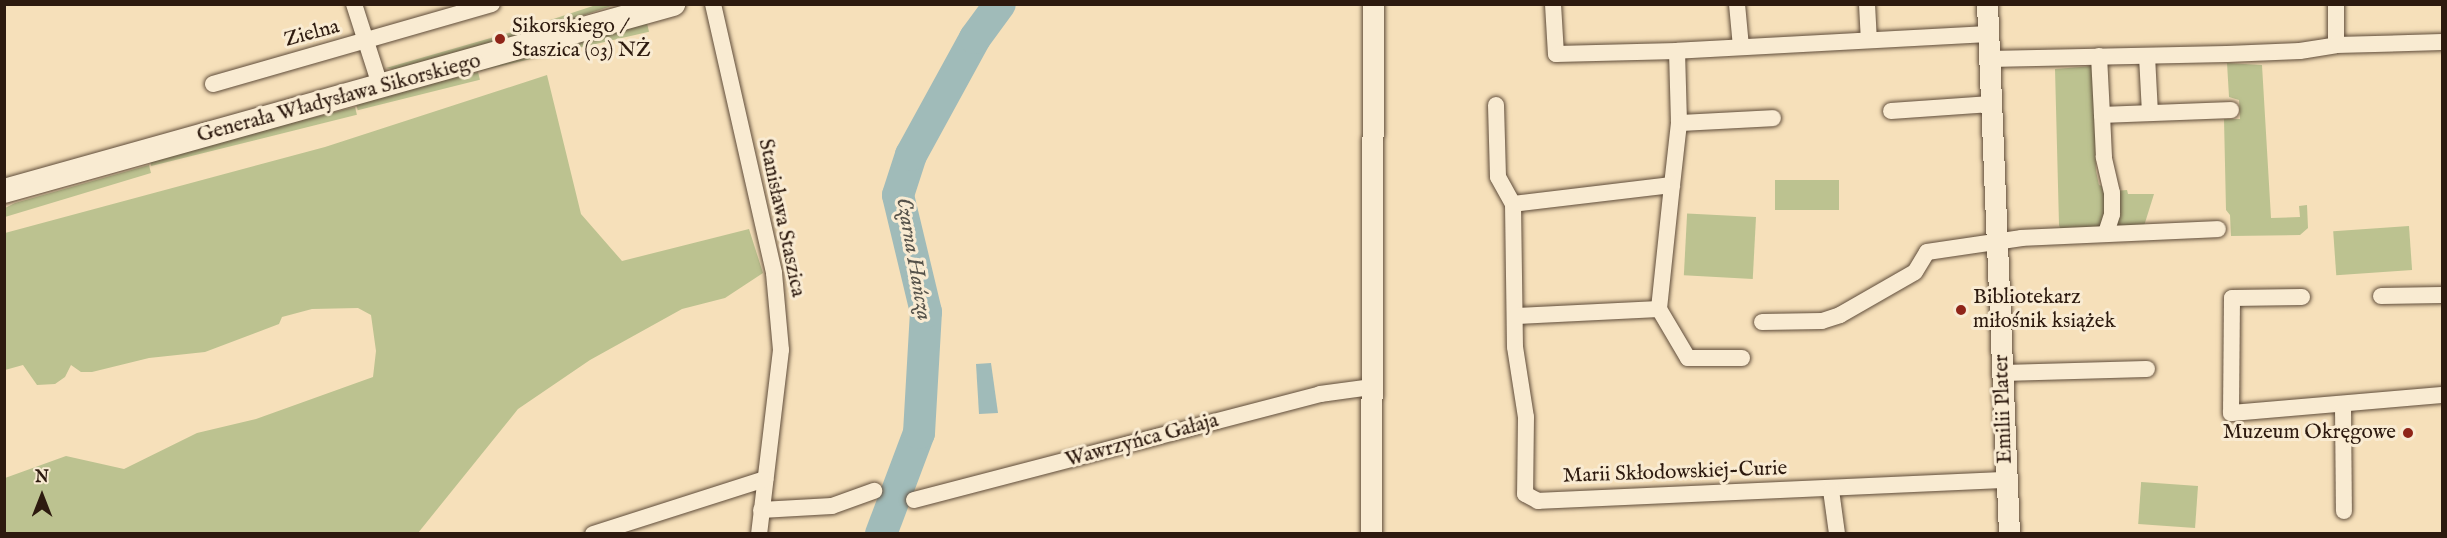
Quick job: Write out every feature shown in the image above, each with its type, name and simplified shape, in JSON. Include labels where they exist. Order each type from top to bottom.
[{"type":"main road","name":"Generała Władysława Sikorskiego","points":[[4,190],[381,88],[672,4]]},
{"type":"street","points":[[354,4],[381,88]]},
{"type":"street","name":"Zielna","points":[[213,84],[366,43],[492,4]]},
{"type":"street","name":"Stanisława Staszica","points":[[713,4],[774,273],[780,350],[759,534]]},
{"type":"street","points":[[1371,534],[1373,4]]},
{"type":"street","points":[[1553,4],[1556,54],[1677,51],[1988,34]]},
{"type":"street","points":[[1737,4],[1741,46]]},
{"type":"street","points":[[1867,4],[1869,39]]},
{"type":"street","name":"Emilii Plater","points":[[1987,4],[1999,242],[2009,534]]},
{"type":"street","points":[[2336,4],[2336,45]]},
{"type":"street","points":[[1989,59],[2300,51],[2336,45],[2442,42]]},
{"type":"street","points":[[1677,51],[1679,123],[1659,309],[1688,358],[1742,358]]},
{"type":"street","points":[[2099,56],[2104,157],[2112,193],[2112,214],[2106,233]]},
{"type":"street","points":[[2147,56],[2150,113]]},
{"type":"street","points":[[1891,111],[1991,104]]},
{"type":"street","name":"Marii Skłodowskiej-Curie","points":[[1497,105],[1498,177],[1514,204],[1517,316],[1515,347],[1526,417],[1525,494],[1538,501],[1831,490],[2006,480]]},
{"type":"street","points":[[2102,115],[2231,110]]},
{"type":"street","points":[[1679,123],[1773,118]]},
{"type":"street","points":[[1514,204],[1672,185]]},
{"type":"street","points":[[1762,322],[1788,315],[1822,321],[1840,315],[1915,272],[1927,252],[1999,242],[2106,233],[2218,228]]},
{"type":"street","points":[[2381,296],[2442,295]]},
{"type":"street","points":[[2302,297],[2232,298],[2231,412],[2343,406],[2442,395]]},
{"type":"street","points":[[1517,316],[1659,309]]},
{"type":"street","points":[[2002,373],[2147,369]]},
{"type":"street","name":"Wawrzyńca Gałaja","points":[[914,500],[1320,394],[1371,387]]},
{"type":"street","points":[[2343,406],[2344,511]]},
{"type":"street","points":[[593,534],[765,479]]},
{"type":"street","points":[[1831,490],[1837,534]]},
{"type":"street","points":[[761,510],[832,506],[874,491]]},
{"type":"green space","points":[[596,5],[614,5],[537,31],[535,25]]},
{"type":"green space","points":[[647,23],[649,32],[479,71],[477,62]]},
{"type":"green space","points":[[533,26],[536,32],[397,70],[386,68]]},
{"type":"green space","points":[[2227,63],[2262,65],[2271,218],[2300,217],[2299,206],[2307,205],[2308,228],[2300,235],[2231,236],[2230,215],[2226,210],[2224,119],[2240,119],[2239,100],[2229,97]]},
{"type":"green space","points":[[2093,66],[2096,171],[2099,185],[2114,191],[2127,190],[2128,194],[2154,194],[2144,226],[2061,231],[2055,69]]},
{"type":"green space","points":[[478,72],[480,80],[358,110],[356,102]]},
{"type":"green space","points":[[547,75],[581,214],[622,261],[749,229],[763,273],[725,298],[682,309],[590,360],[518,409],[418,533],[5,533],[5,478],[66,456],[124,469],[197,433],[256,419],[373,377],[376,351],[371,315],[358,308],[312,309],[282,317],[279,324],[205,352],[149,358],[92,372],[81,372],[71,365],[65,377],[55,384],[37,385],[23,365],[5,370],[5,233],[325,147]]},
{"type":"green space","points":[[355,107],[357,115],[151,166],[149,158]]},
{"type":"green space","points":[[149,165],[151,173],[5,217],[5,208],[15,203]]},
{"type":"green space","points":[[1775,180],[1839,180],[1839,210],[1775,210]]},
{"type":"green space","points":[[1687,213],[1756,217],[1753,279],[1684,275]]},
{"type":"green space","points":[[2409,226],[2412,270],[2336,275],[2333,231]]},
{"type":"green space","points":[[2141,482],[2198,486],[2195,528],[2138,524]]},
{"type":"water","points":[[991,363],[998,413],[979,414],[976,364]]},
{"type":"waterway","name":"Czarna Hańcza","points":[[881,534],[919,433],[926,312],[898,195],[911,155],[975,38],[1000,4]]},
{"type":"place","name":"Sikorskiego / Staszica (03) NŻ","points":[[500,39]]},
{"type":"place","name":"Bibliotekarz miłośnik książek","points":[[1961,310]]},
{"type":"place","name":"Muzeum Okręgowe","points":[[2408,433]]}]
